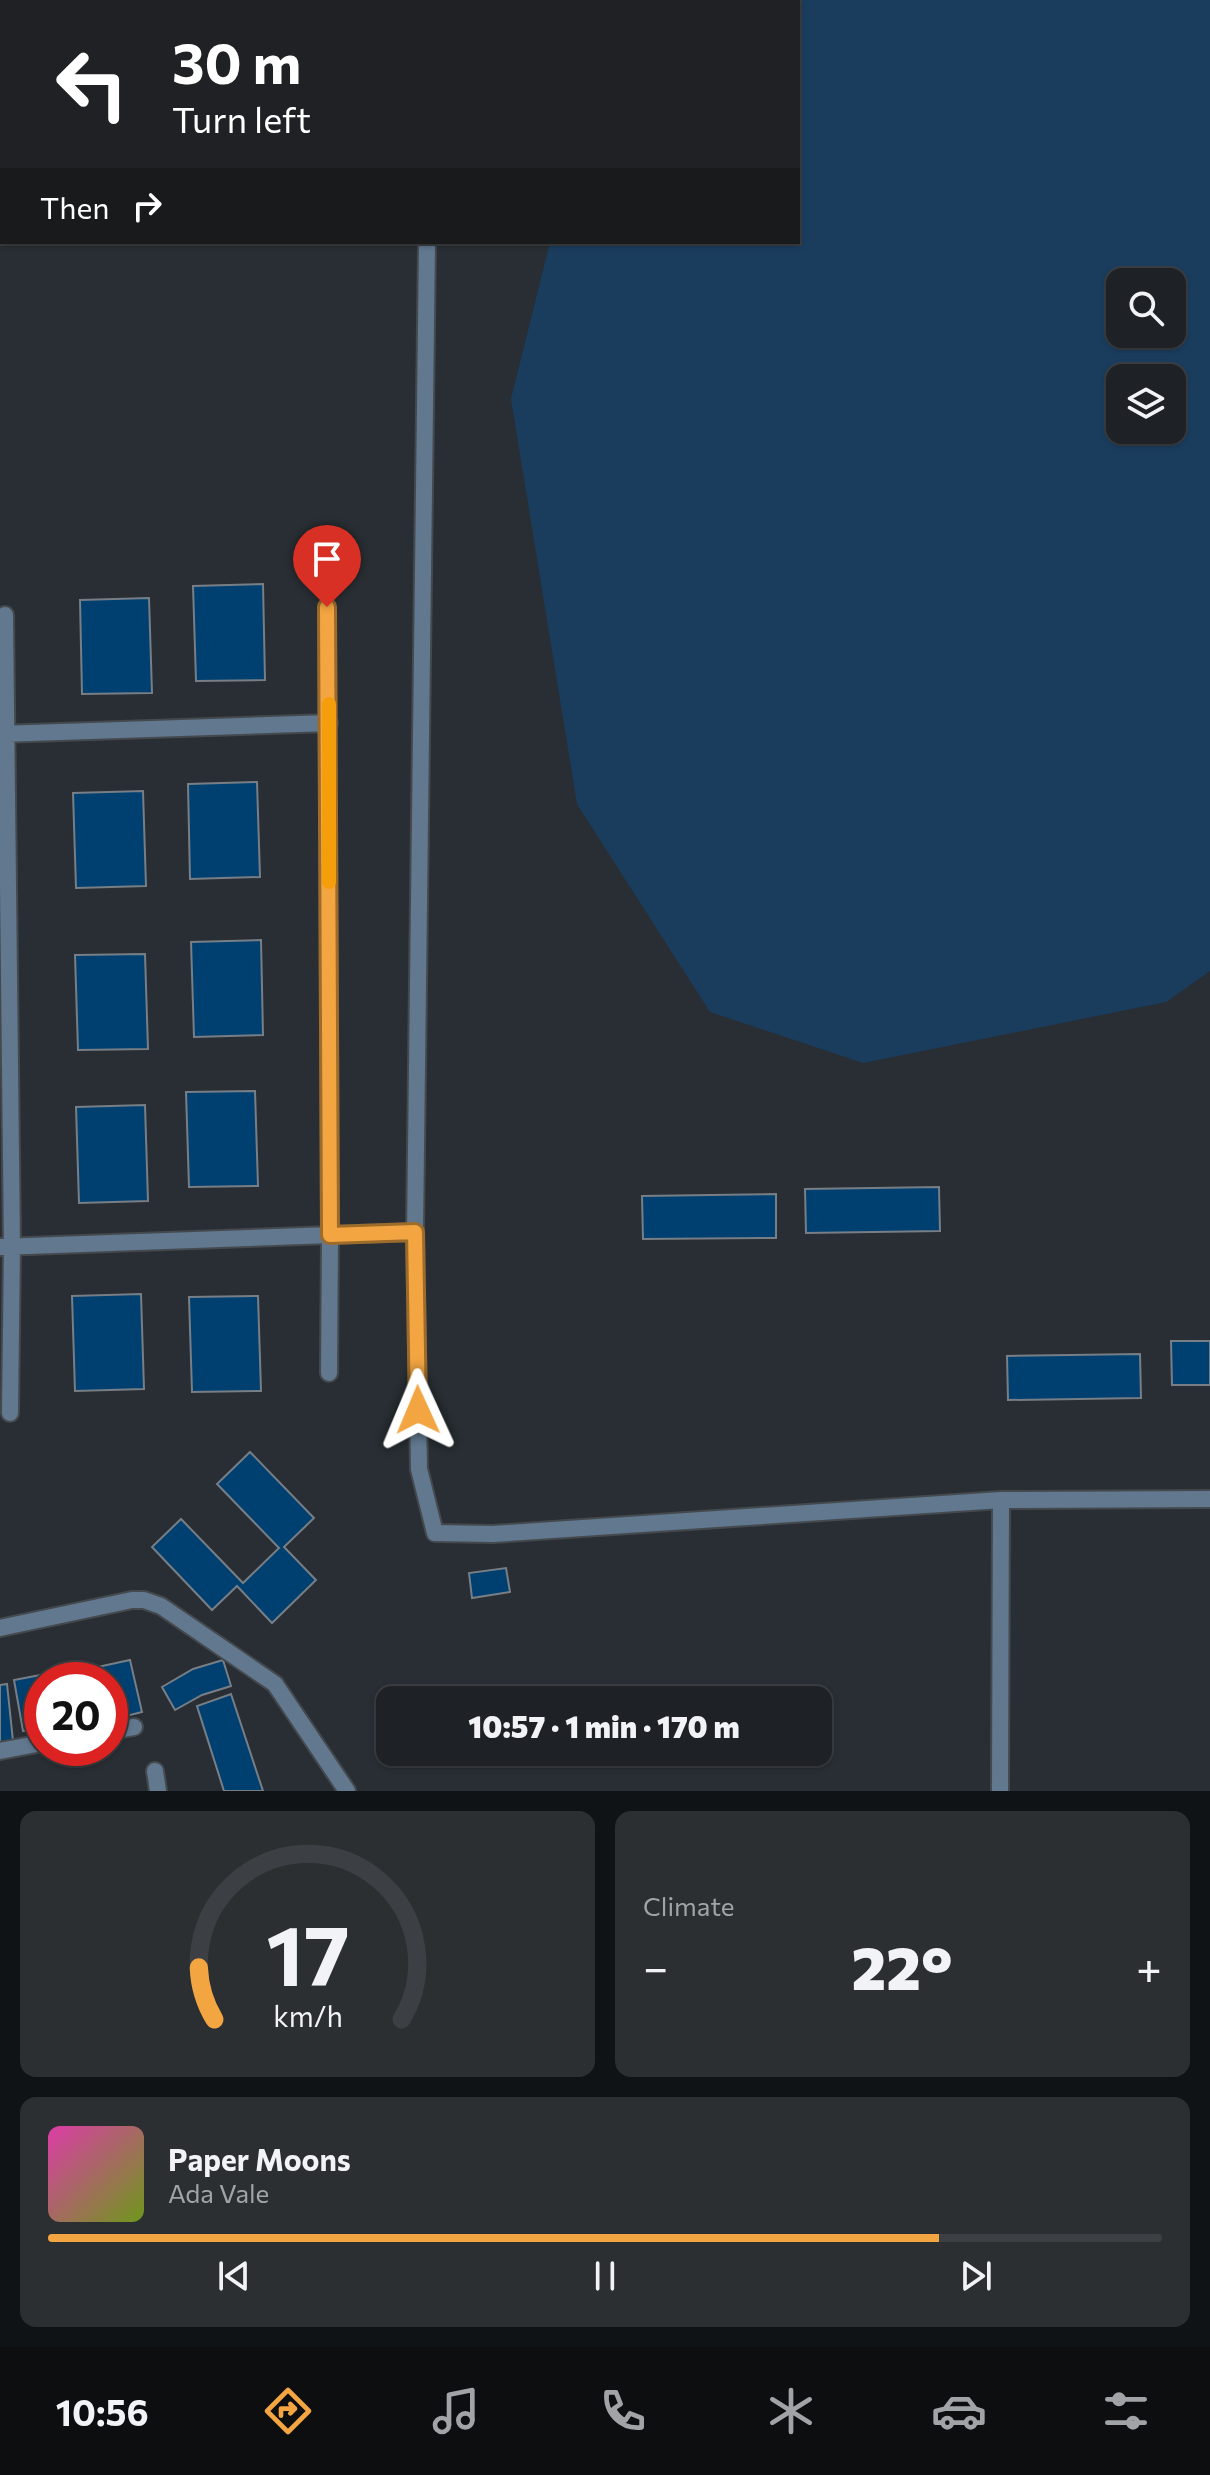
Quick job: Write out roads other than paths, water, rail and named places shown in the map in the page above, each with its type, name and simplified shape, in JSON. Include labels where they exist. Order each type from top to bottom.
[{"type":"street","points":[[427,244],[415,1232],[419,1469],[435,1533],[493,1534],[1001,1500],[1210,1499]]},
{"type":"street","points":[[327,607],[329,1373]]},
{"type":"street","points":[[5,615],[6,1246],[10,1413]]},
{"type":"street","points":[[3,734],[329,723]]},
{"type":"street","points":[[6,1246],[415,1232]]},
{"type":"street","points":[[1000,1791],[1001,1500]]},
{"type":"street","points":[[0,1628],[132,1600],[144,1600],[161,1606],[275,1684],[347,1791]]},
{"type":"street","points":[[128,1728],[134,1727]]},
{"type":"street","points":[[0,1751],[24,1746]]},
{"type":"street","points":[[155,1771],[158,1791]]}]
